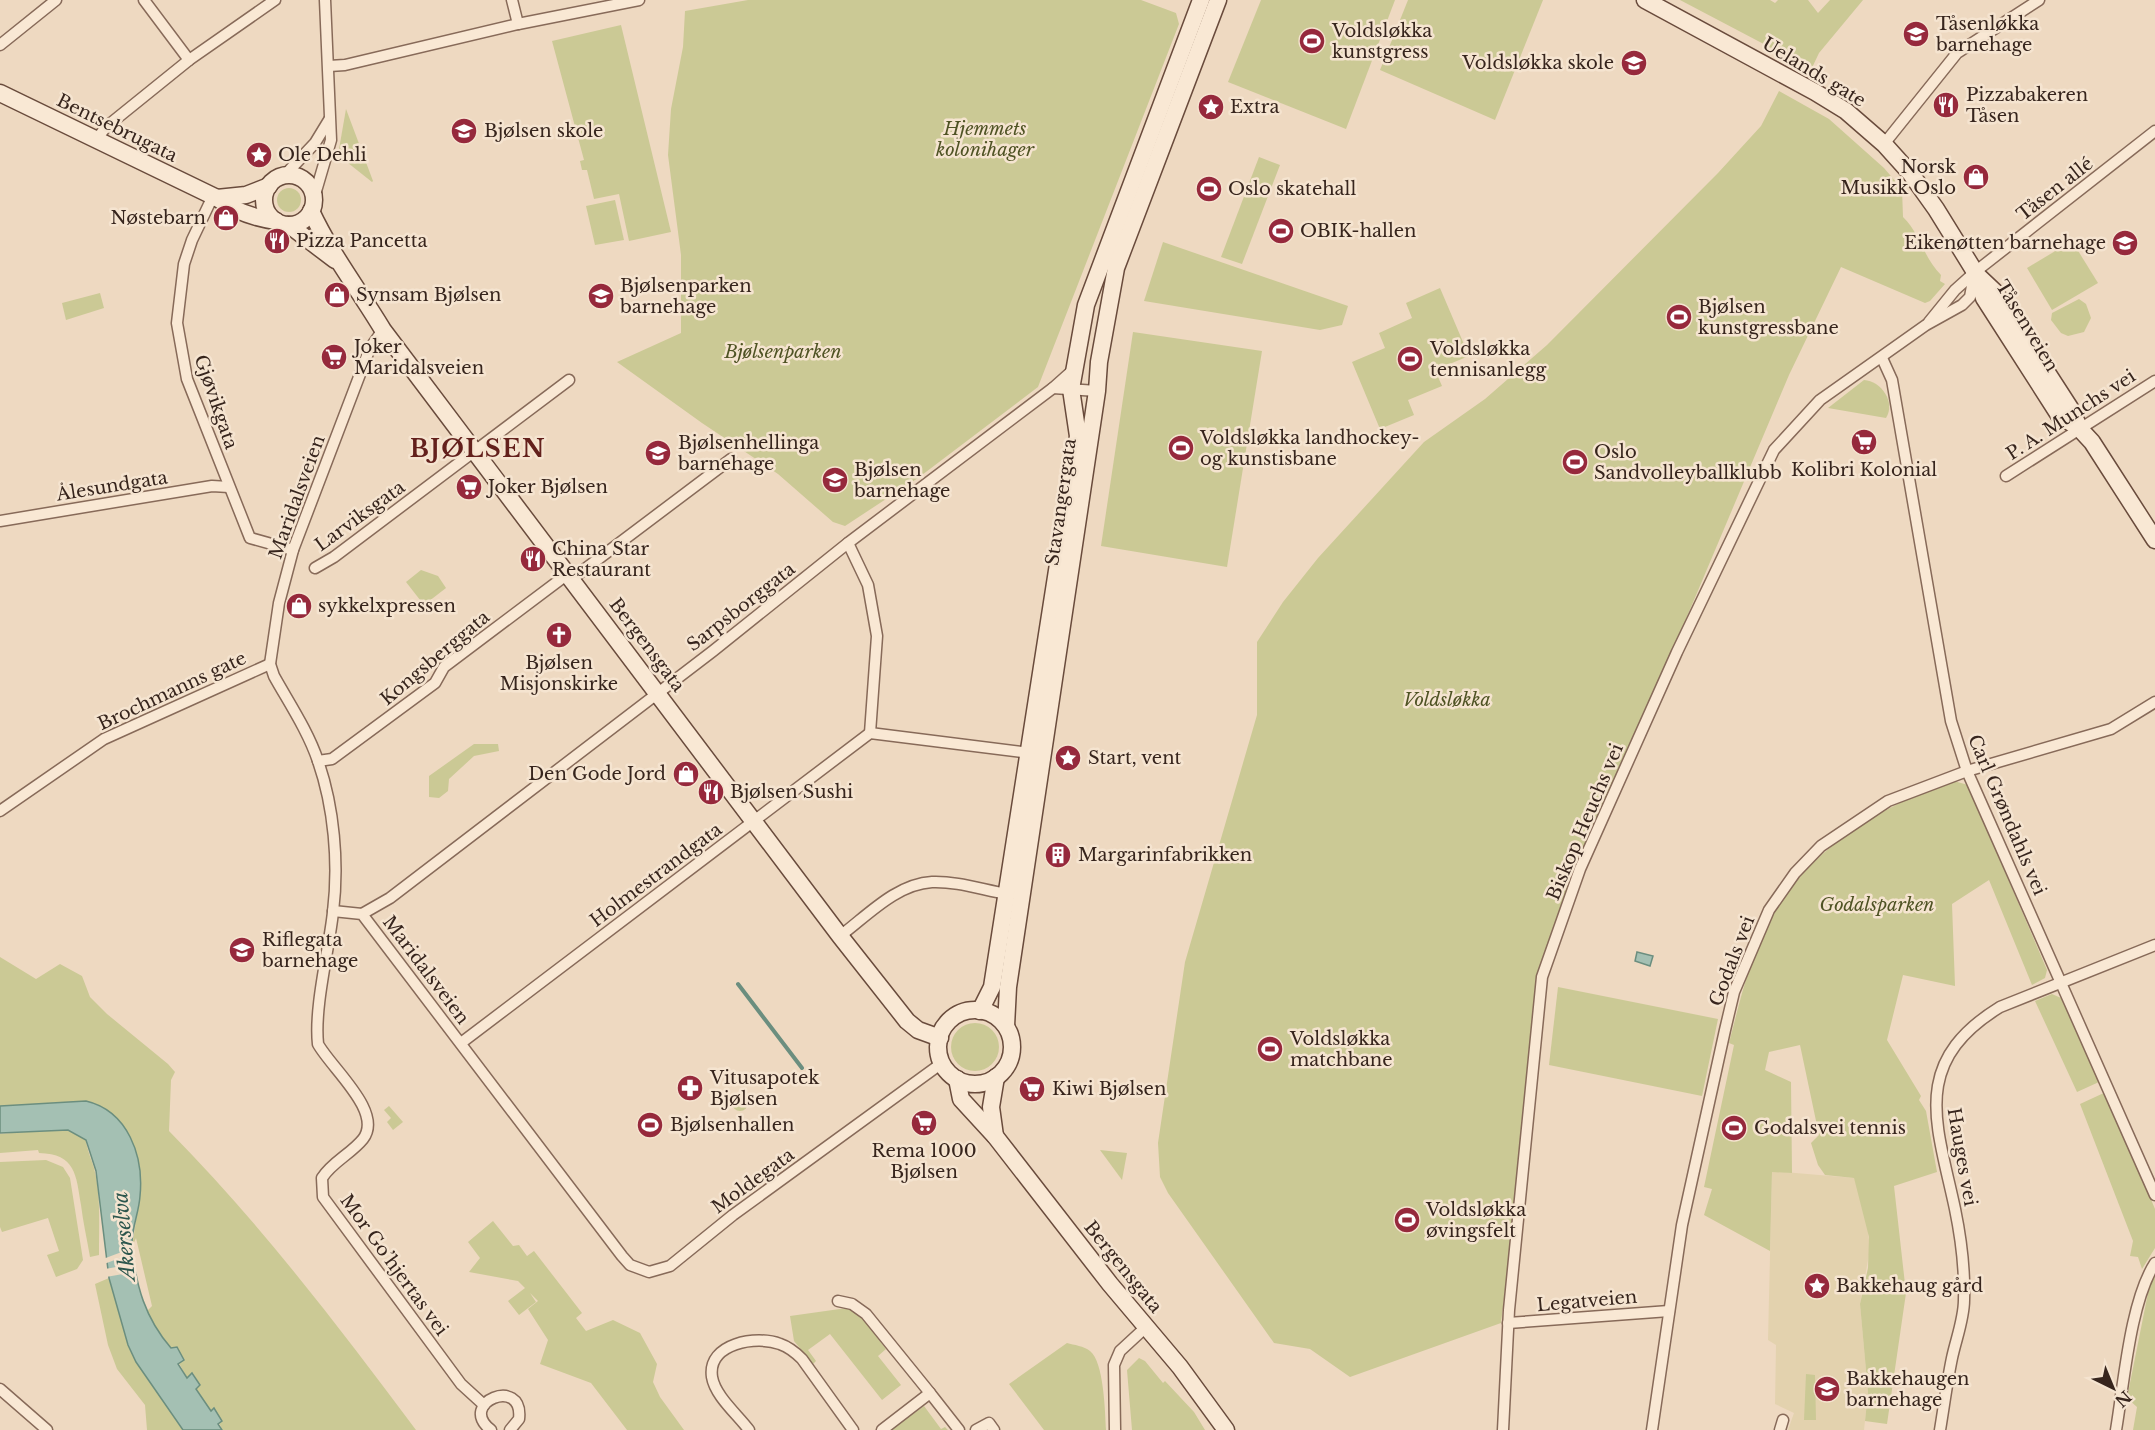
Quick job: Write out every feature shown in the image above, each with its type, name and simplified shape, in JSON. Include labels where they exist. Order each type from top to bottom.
[{"type":"main road","name":"Uelands gate","points":[[1645,0],[1846,111],[1884,144],[1923,190],[1975,272]]},
{"type":"main road","name":"Stavangergata","points":[[980,1011],[992,987],[1078,436],[1071,389],[1086,305],[1206,1]]},
{"type":"main road","name":"Stavangergata","points":[[1006,1026],[1008,988],[1036,791],[1097,391],[1099,362],[1116,268],[1206,1]]},
{"type":"main road","name":"Bentsebrugata","points":[[0,93],[215,197],[229,207],[259,218],[282,223]]},
{"type":"main road","points":[[215,197],[246,195],[269,186],[284,176],[304,180],[312,204],[302,221],[282,223],[268,213],[264,202],[269,186]]},
{"type":"main road","name":"Bergensgata","points":[[312,204],[337,261],[366,301],[383,330],[571,576],[840,936],[907,1021],[918,1030],[940,1038]]},
{"type":"main road","name":"Bergensgata","points":[[282,223],[337,261]]},
{"type":"main road","name":"Tåsenveien","points":[[1975,272],[1995,292],[2070,408],[2079,428],[2102,456],[2155,540]]},
{"type":"main road","points":[[980,1011],[999,1019],[1006,1026],[1011,1037],[1011,1056],[1003,1071],[996,1077],[977,1084],[957,1079],[942,1063],[940,1038],[944,1028],[959,1014],[980,1011]]},
{"type":"main road","points":[[995,1136],[991,1107],[996,1077]]},
{"type":"main road","name":"Bergensgata","points":[[957,1079],[961,1099],[995,1136],[1180,1367],[1222,1428]]},
{"type":"street","points":[[0,45],[56,0]]},
{"type":"street","points":[[144,0],[189,60]]},
{"type":"street","points":[[96,140],[106,127],[189,60],[275,0]]},
{"type":"street","points":[[312,204],[329,153],[329,66],[325,0]]},
{"type":"street","points":[[512,0],[518,24]]},
{"type":"street","points":[[329,66],[345,65],[518,24],[639,0]]},
{"type":"street","points":[[1884,144],[1958,53],[2039,0]]},
{"type":"street","points":[[284,176],[322,134],[330,117]]},
{"type":"street","name":"Tåsen allé","points":[[1975,272],[2155,131]]},
{"type":"street","name":"Gjøvikgata","points":[[215,197],[192,240],[184,264],[177,323],[187,379],[250,538],[293,550]]},
{"type":"street","name":"Biskop Heuchs vei","points":[[1926,325],[1954,290],[1975,272]]},
{"type":"street","name":"Biskop Heuchs vei","points":[[1503,1430],[1508,1323],[1542,977],[1580,869],[1677,652],[1774,450],[1820,400],[1926,325],[1956,309],[1970,297],[1975,272]]},
{"type":"street","name":"Maridalsveien","points":[[270,664],[279,603],[293,550],[370,348],[383,330]]},
{"type":"street","name":"Carl Grøndahls vei","points":[[1882,358],[1892,380],[1951,721],[1967,771],[2155,1195]]},
{"type":"street","name":"Sarpsborggata","points":[[362,914],[390,898],[658,693],[848,543],[1030,406],[1075,368]]},
{"type":"street","name":"Larviksgata","points":[[315,568],[334,557],[476,452],[568,380]]},
{"type":"street","name":"P. A. Munchs vei","points":[[2006,477],[2155,381]]},
{"type":"street","points":[[1053,388],[1097,391]]},
{"type":"street","name":"Kongsberggata","points":[[318,761],[332,759],[435,683],[444,667],[731,459]]},
{"type":"street","name":"Ålesundgata","points":[[0,521],[212,486],[229,488]]},
{"type":"street","points":[[848,543],[868,585],[877,636],[870,733],[1030,753]]},
{"type":"street","points":[[270,664],[318,761],[331,809],[335,868],[333,911]]},
{"type":"street","name":"Brochmanns gate","points":[[0,811],[104,739],[270,664]]},
{"type":"street","name":"Godals vei","points":[[1652,1430],[1683,1225],[1734,992],[1769,910],[1795,873],[1821,846],[1847,826],[1888,801],[1967,771],[2111,729],[2155,702]]},
{"type":"street","name":"Holmestrandgata","points":[[460,1042],[870,733]]},
{"type":"street","points":[[840,936],[895,894],[924,883],[946,883],[1007,894]]},
{"type":"street","name":"Maridalsveien","points":[[333,911],[362,914],[572,1193],[622,1256],[639,1270]]},
{"type":"street","name":"Mor Go’hjertas vei","points":[[333,911],[327,946],[318,1044],[363,1104],[369,1125],[359,1144],[326,1173],[321,1184],[323,1197],[461,1384],[484,1405]]},
{"type":"street","name":"Hauges vei","points":[[1940,1430],[1964,1302],[1964,1266],[1935,1111],[1939,1078],[1961,1038],[1980,1019],[2000,1007],[2155,945]]},
{"type":"street","name":"Moldegata","points":[[639,1270],[658,1271],[670,1266],[733,1215],[942,1063]]},
{"type":"street","points":[[2116,1430],[2136,1316],[2145,1278],[2155,1263]]},
{"type":"street","points":[[838,1301],[852,1304],[866,1314],[959,1430]]},
{"type":"street","name":"Legatveien","points":[[1508,1323],[1669,1311]]},
{"type":"street","points":[[1115,1430],[1114,1365],[1120,1351],[1146,1327]]},
{"type":"street","points":[[749,1430],[716,1387],[712,1371],[722,1353],[729,1346],[743,1342],[768,1341],[793,1350],[802,1359],[853,1430]]},
{"type":"street","points":[[0,1389],[47,1430]]},
{"type":"street","points":[[882,1430],[930,1393]]},
{"type":"street","points":[[491,1430],[483,1422],[484,1405],[498,1395],[515,1402],[519,1419],[510,1430]]},
{"type":"street","points":[[976,1430],[989,1424],[994,1430]]},
{"type":"shaded area","name":"Bakkehaug gård","points":[[1772,1171],[1854,1178],[1859,1191],[1867,1222],[1870,1249],[1860,1304],[1868,1392],[1864,1430],[1788,1430],[1794,1413],[1775,1404],[1776,1345],[1768,1340]]},
{"type":"green space","points":[[748,0],[1141,0],[1176,13],[1179,24],[1038,387],[918,478],[845,526],[833,522],[778,474],[617,362],[681,333],[681,255],[668,155],[671,109],[683,47],[685,11]]},
{"type":"green space","name":"Voldsløkka kunstgress","points":[[1261,0],[1395,0],[1346,129],[1228,82]]},
{"type":"green space","points":[[1408,0],[1543,0],[1495,120],[1380,70]]},
{"type":"green space","points":[[1680,0],[1770,0],[1775,3],[1778,0],[1808,0],[1818,13],[1830,0],[1863,0],[1819,53],[1810,72],[1777,51]]},
{"type":"green space","points":[[621,25],[671,232],[629,241],[619,194],[594,199],[587,170],[582,170],[580,161],[584,160],[552,41]]},
{"type":"green space","name":"Voldsløkka","points":[[1779,91],[1829,119],[1884,168],[1902,189],[1903,217],[1914,230],[1930,261],[1941,275],[1940,281],[1945,284],[1930,301],[1925,303],[1841,267],[1789,375],[1588,851],[1543,978],[1501,1323],[1350,1377],[1310,1349],[1274,1343],[1168,1193],[1160,1177],[1158,1143],[1185,962],[1257,715],[1257,642],[1283,602],[1318,558],[1424,442],[1485,399],[1547,345],[1718,173],[1761,126]]},
{"type":"green space","points":[[346,109],[373,181],[372,182],[338,155]]},
{"type":"green space","points":[[1259,157],[1280,165],[1242,264],[1221,257]]},
{"type":"green space","points":[[289,188],[294,189],[300,195],[300,205],[294,211],[289,212],[284,211],[278,205],[277,200],[278,195],[284,189]]},
{"type":"green space","points":[[615,200],[624,240],[595,245],[586,206]]},
{"type":"green space","points":[[2072,241],[2098,283],[2052,310],[2027,268]]},
{"type":"green space","points":[[1163,242],[1348,306],[1342,325],[1320,330],[1144,301]]},
{"type":"green space","name":"Voldsløkka tennisanlegg","points":[[1440,288],[1469,356],[1435,370],[1442,386],[1408,400],[1414,415],[1380,429],[1352,362],[1385,348],[1379,333],[1412,318],[1406,303]]},
{"type":"green space","points":[[100,293],[104,308],[66,320],[62,303]]},
{"type":"green space","points":[[2079,299],[2086,304],[2091,318],[2084,332],[2068,336],[2061,333],[2051,320],[2052,313]]},
{"type":"green space","name":"Voldsløkka landhockey- og kunstisbane","points":[[1133,332],[1262,351],[1227,567],[1101,546]]},
{"type":"green space","points":[[1864,380],[1876,384],[1885,393],[1889,405],[1886,418],[1828,408]]},
{"type":"green space","points":[[421,570],[438,576],[446,588],[424,605],[406,582]]},
{"type":"green space","points":[[474,744],[498,744],[499,751],[474,756],[449,779],[448,791],[439,798],[429,797],[429,776]]},
{"type":"green space","name":"Godalsparken","points":[[1954,781],[1968,785],[2047,970],[2045,978],[2032,985],[1989,880],[1952,904],[1955,986],[1903,975],[1887,1040],[1921,1096],[1919,1100],[1926,1111],[1937,1172],[1894,1186],[1906,1293],[1887,1424],[1865,1421],[1868,1392],[1860,1304],[1868,1268],[1869,1237],[1854,1178],[1825,1175],[1818,1165],[1811,1143],[1819,1135],[1800,1045],[1769,1052],[1765,1070],[1791,1082],[1792,1173],[1772,1172],[1770,1251],[1704,1215],[1712,1189],[1704,1187],[1734,1045],[1729,1043],[1751,963],[1771,917],[1806,870],[1850,832],[1900,803]]},
{"type":"green space","points":[[0,957],[36,979],[60,964],[82,976],[90,997],[107,1014],[168,1064],[175,1072],[171,1080],[169,1131],[267,1239],[328,1314],[416,1430],[222,1430],[214,1409],[211,1412],[196,1388],[200,1385],[193,1373],[187,1378],[171,1348],[155,1330],[146,1312],[152,1306],[136,1238],[132,1247],[140,1194],[140,1166],[86,1101],[0,1106]]},
{"type":"green space","points":[[1558,987],[1718,1019],[1702,1096],[1549,1065]]},
{"type":"green space","points":[[2052,994],[2061,998],[2099,1082],[2077,1092],[2035,1001]]},
{"type":"green space","points":[[970,1023],[980,1023],[992,1030],[999,1042],[999,1052],[992,1064],[980,1071],[970,1071],[955,1060],[951,1052],[951,1042],[962,1027]]},
{"type":"green space","points":[[2106,1092],[2155,1209],[2155,1248],[2142,1269],[2138,1257],[2130,1256],[2133,1241],[2080,1104]]},
{"type":"green space","points":[[740,1095],[746,1097],[748,1103],[746,1109],[740,1111],[734,1109],[732,1103],[734,1097]]},
{"type":"green space","points":[[389,1106],[403,1122],[393,1130],[387,1122],[391,1118],[384,1110]]},
{"type":"green space","points":[[68,1130],[86,1140],[98,1189],[99,1255],[90,1257],[78,1184],[67,1162],[51,1154],[39,1153],[38,1150],[0,1153],[0,1134]]},
{"type":"green space","points":[[1100,1150],[1127,1153],[1122,1180]]},
{"type":"green space","points":[[46,1160],[63,1167],[70,1178],[83,1260],[77,1269],[56,1277],[47,1255],[59,1251],[48,1218],[2,1232],[0,1227],[0,1162]]},
{"type":"green space","points":[[493,1221],[513,1246],[519,1245],[527,1256],[534,1251],[582,1313],[576,1318],[586,1331],[613,1320],[640,1333],[657,1364],[653,1382],[660,1397],[684,1430],[627,1430],[591,1383],[540,1364],[548,1340],[528,1309],[538,1301],[530,1293],[536,1302],[519,1315],[508,1301],[525,1288],[518,1281],[469,1272],[480,1258],[468,1242]]},
{"type":"green space","points":[[2155,1274],[2155,1430],[2133,1430],[2137,1407],[2127,1398],[2150,1283]]},
{"type":"green space","points":[[109,1278],[128,1345],[136,1362],[183,1430],[147,1430],[145,1405],[117,1369],[108,1345],[95,1284]]},
{"type":"green space","points":[[854,1307],[886,1349],[878,1356],[901,1385],[882,1400],[830,1334],[808,1350],[816,1361],[813,1364],[794,1341],[790,1316]]},
{"type":"green space","points":[[1067,1343],[1085,1348],[1095,1357],[1103,1388],[1106,1430],[1044,1430],[1009,1384]]},
{"type":"green space","points":[[1139,1358],[1145,1361],[1163,1383],[1165,1381],[1194,1412],[1205,1430],[1132,1430],[1127,1370]]},
{"type":"green space","points":[[1806,1374],[1815,1375],[1816,1420],[1804,1420]]},
{"type":"green space","points":[[924,1406],[941,1429],[945,1427],[948,1430],[891,1430]]},
{"type":"water","points":[[1637,952],[1653,956],[1650,966],[1635,961]]},
{"type":"water","name":"Akerselva","points":[[86,1101],[101,1106],[113,1114],[123,1125],[136,1151],[141,1181],[132,1247],[143,1301],[162,1337],[171,1348],[177,1347],[184,1360],[178,1364],[187,1378],[192,1373],[200,1385],[196,1389],[211,1411],[214,1408],[222,1421],[218,1424],[222,1430],[183,1430],[136,1362],[128,1345],[109,1278],[96,1171],[86,1140],[68,1130],[0,1133],[0,1106]]},
{"type":"pier","points":[[135,1247],[136,1252],[104,1264],[103,1259]]},
{"type":"pier","points":[[139,1263],[140,1271],[106,1277],[105,1269]]},
{"type":"waterway","points":[[738,984],[802,1068]]},
{"type":"place","name":"Tåsenløkka barnehage","points":[[1916,34]]},
{"type":"place","name":"Voldsløkka kunstgress","points":[[1312,41]]},
{"type":"place","name":"Voldsløkka skole","points":[[1634,63]]},
{"type":"place","name":"Pizzabakeren Tåsen","points":[[1946,105]]},
{"type":"place","name":"Extra","points":[[1211,107]]},
{"type":"place","name":"Bjølsen skole","points":[[464,131]]},
{"type":"place","name":"Ole Dehli","points":[[259,155]]},
{"type":"place","name":"Norsk Musikk Oslo","points":[[1976,177]]},
{"type":"place","name":"Oslo skatehall","points":[[1209,189]]},
{"type":"place","name":"Nøstebarn","points":[[226,218]]},
{"type":"place","name":"OBIK-hallen","points":[[1281,231]]},
{"type":"place","name":"Pizza Pancetta","points":[[277,241]]},
{"type":"place","name":"Eikenøtten barnehage","points":[[2125,243]]},
{"type":"place","name":"Synsam Bjølsen","points":[[337,295]]},
{"type":"place","name":"Bjølsenparken barnehage","points":[[601,296]]},
{"type":"place","name":"Bjølsen kunstgressbane","points":[[1679,317]]},
{"type":"place","name":"Joker Maridalsveien","points":[[334,357]]},
{"type":"place","name":"Voldsløkka tennisanlegg","points":[[1410,359]]},
{"type":"place","name":"Kolibri Kolonial","points":[[1864,442]]},
{"type":"place","name":"Voldsløkka landhockey- og kunstisbane","points":[[1181,448]]},
{"type":"place","name":"Bjølsenhellinga barnehage","points":[[658,453]]},
{"type":"place","name":"Oslo Sandvolleyballklubb","points":[[1575,462]]},
{"type":"place","name":"Bjølsen barnehage","points":[[835,480]]},
{"type":"place","name":"Joker Bjølsen","points":[[469,487]]},
{"type":"place","name":"China Star Restaurant","points":[[533,559]]},
{"type":"place","name":"sykkelxpressen","points":[[299,606]]},
{"type":"place","name":"Bjølsen Misjonskirke","points":[[559,635]]},
{"type":"place","name":"Start, vent","points":[[1068,758]]},
{"type":"place","name":"Den Gode Jord","points":[[686,774]]},
{"type":"place","name":"Bjølsen Sushi","points":[[711,792]]},
{"type":"place","name":"Margarinfabrikken","points":[[1058,855]]},
{"type":"place","name":"Riflegata barnehage","points":[[242,950]]},
{"type":"place","name":"Voldsløkka matchbane","points":[[1270,1049]]},
{"type":"place","name":"Vitusapotek Bjølsen","points":[[690,1088]]},
{"type":"place","name":"Kiwi Bjølsen","points":[[1032,1089]]},
{"type":"place","name":"Rema 1000 Bjølsen","points":[[924,1123]]},
{"type":"place","name":"Bjølsenhallen","points":[[650,1125]]},
{"type":"place","name":"Godalsvei tennis","points":[[1734,1128]]},
{"type":"place","name":"Voldsløkka øvingsfelt","points":[[1407,1220]]},
{"type":"place","name":"Bakkehaug gård","points":[[1817,1286]]},
{"type":"place","name":"Bakkehaugen barnehage","points":[[1827,1389]]},
{"type":"district","name":"BJØLSEN","points":[[478,449]]},
{"type":"park label","name":"Hjemmets kolonihager","points":[[985,139]]},
{"type":"park label","name":"Bjølsenparken","points":[[783,352]]}]
